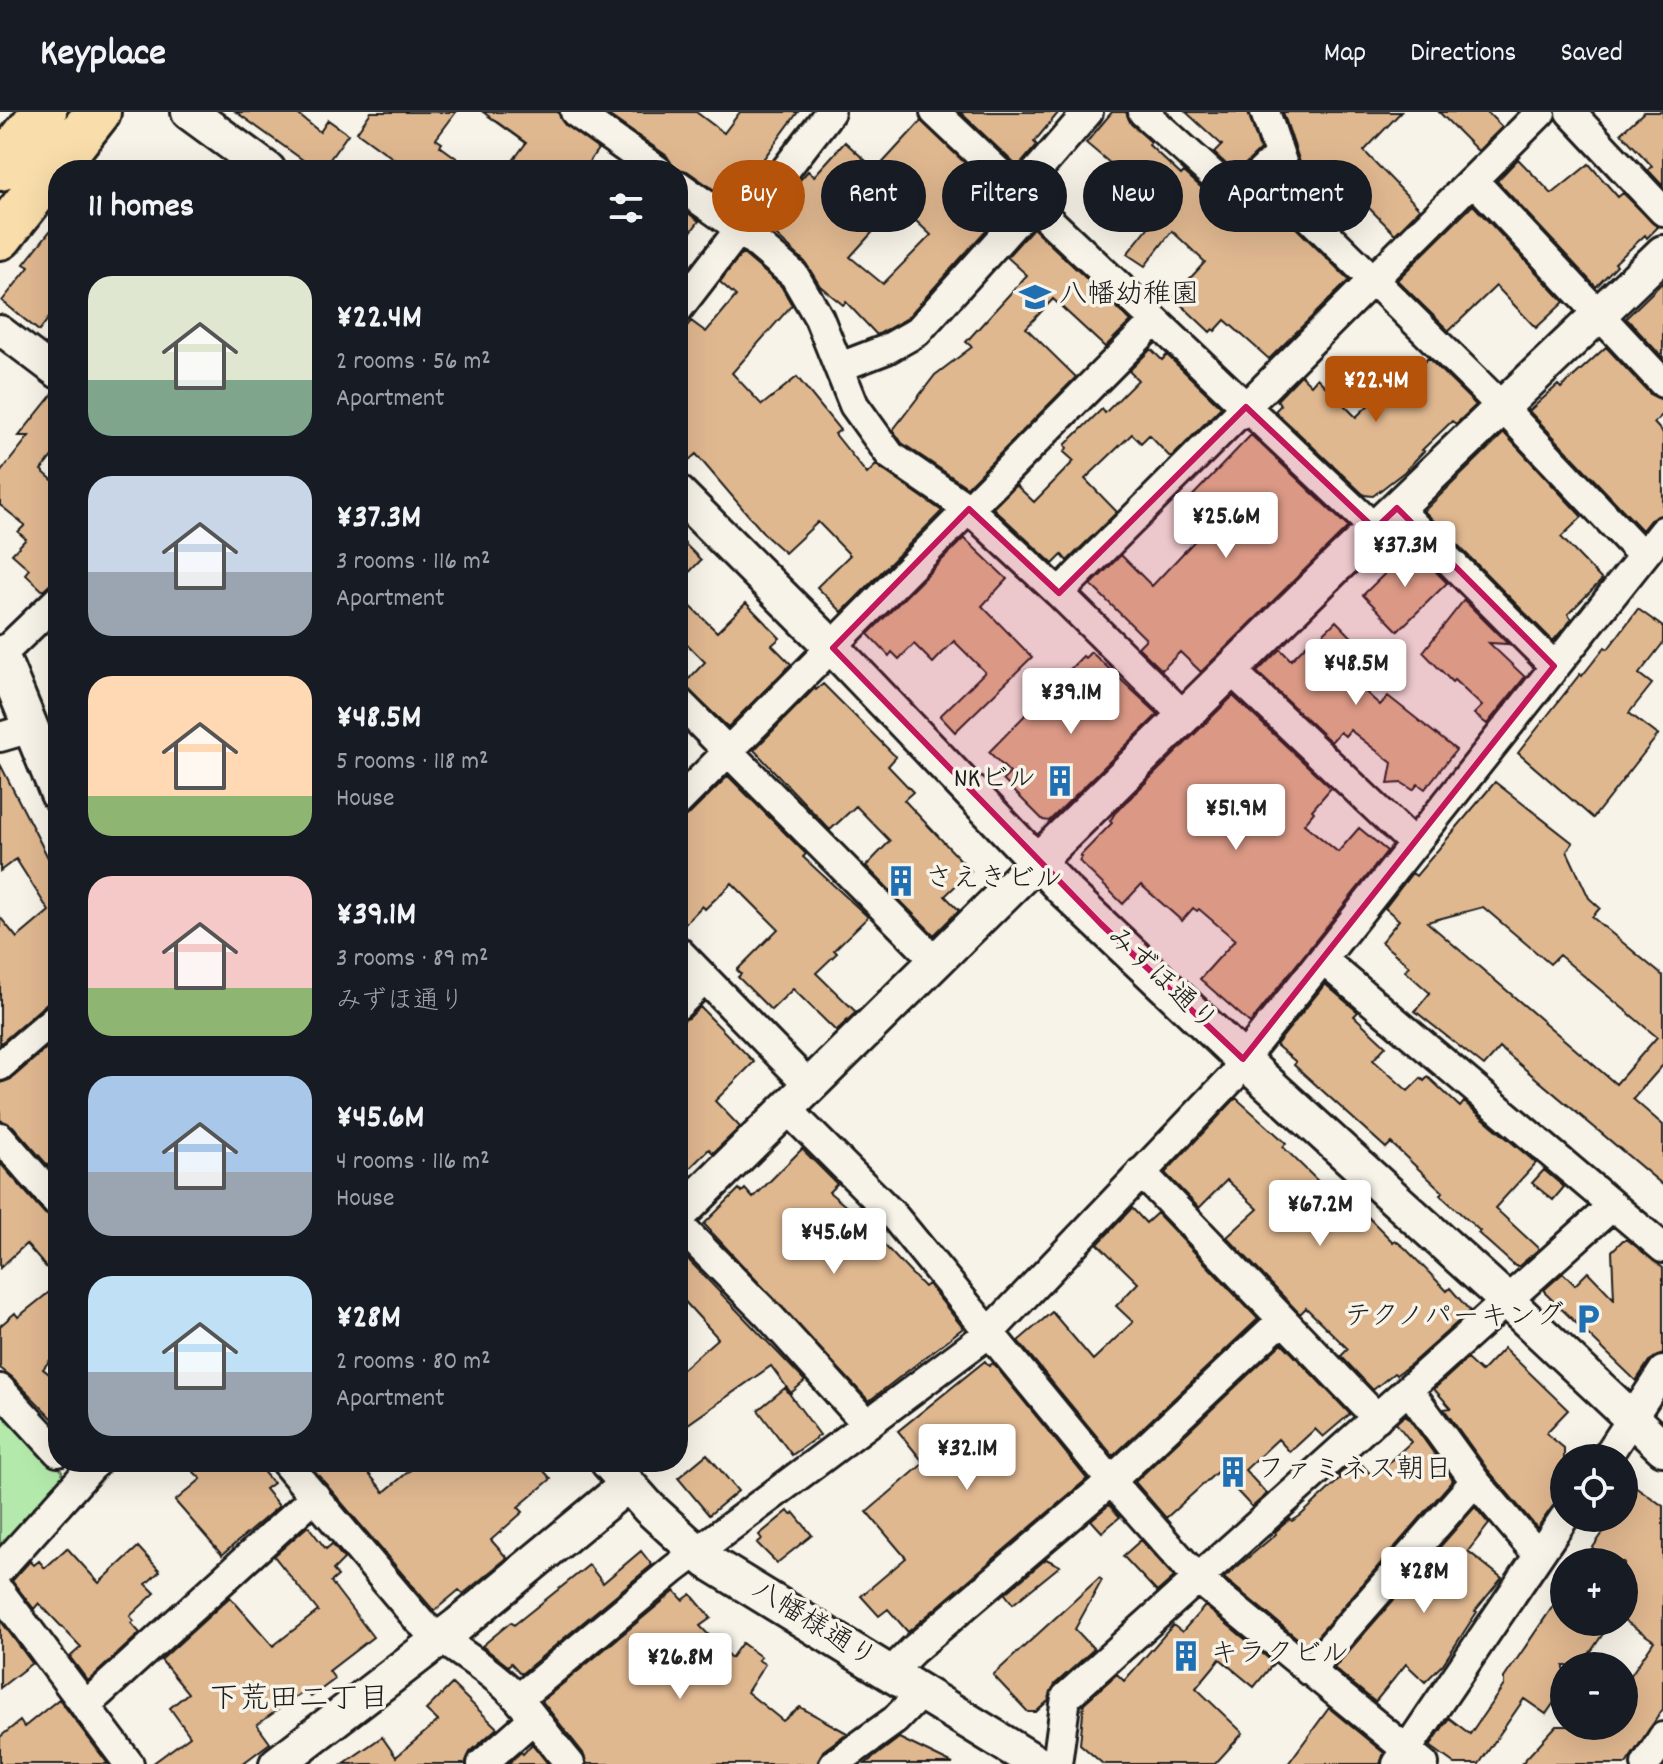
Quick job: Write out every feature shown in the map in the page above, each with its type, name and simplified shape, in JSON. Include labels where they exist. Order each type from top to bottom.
[{"type":"highway","points":[[0,168],[44,112]]},
{"type":"highway","points":[[66,160],[98,112]]},
{"type":"highway","points":[[0,237],[48,186]]},
{"type":"street","points":[[189,112],[254,160]]},
{"type":"street","points":[[575,112],[643,160]]},
{"type":"street","points":[[793,160],[830,112]]},
{"type":"street","points":[[935,112],[986,160]]},
{"type":"street","points":[[1053,160],[1088,112]]},
{"type":"street","points":[[1143,112],[1236,196],[1279,155]]},
{"type":"street","points":[[1265,112],[1296,204],[1501,406],[1643,556]]},
{"type":"street","points":[[1570,112],[1663,211]]},
{"type":"street","points":[[1059,593],[1473,180],[1531,115]]},
{"type":"street","points":[[1473,180],[1663,383]]},
{"type":"street","points":[[688,192],[712,209]]},
{"type":"street","points":[[688,296],[738,232]]},
{"type":"street","points":[[744,232],[794,275],[819,318],[854,405],[890,455],[969,509],[1184,716]]},
{"type":"street","points":[[840,367],[887,349],[917,332],[998,232]]},
{"type":"street","points":[[1062,232],[1246,407],[1386,518],[1554,666]]},
{"type":"street","points":[[688,1204],[1038,864],[1386,518],[1663,253]]},
{"type":"street","points":[[688,792],[1155,321]]},
{"type":"street","points":[[0,330],[48,366]]},
{"type":"street","name":"みずほ通り","points":[[688,503],[833,648],[1038,864],[1243,1059],[1663,1448]]},
{"type":"street","points":[[482,1764],[525,1709],[697,1551],[989,1333],[1232,1078],[1243,1059],[1663,531]]},
{"type":"street","points":[[48,609],[0,654],[16,732],[48,779]]},
{"type":"street","points":[[1231,670],[1414,844]]},
{"type":"street","points":[[688,711],[937,962]]},
{"type":"street","points":[[1323,960],[1663,1248]]},
{"type":"street","points":[[688,961],[1111,1481],[1198,1579],[1309,1671],[1409,1760],[1554,1532]]},
{"type":"street","points":[[688,995],[705,979]]},
{"type":"street","points":[[0,1066],[48,1025]]},
{"type":"street","points":[[0,1137],[48,1192]]},
{"type":"street","points":[[1141,1172],[1377,1418]]},
{"type":"street","points":[[1057,1764],[1066,1697],[1612,1206]]},
{"type":"street","points":[[688,1223],[866,1423]]},
{"type":"street","points":[[890,1673],[1111,1481],[1281,1321]]},
{"type":"street","points":[[1616,1444],[1663,1371]]},
{"type":"street","points":[[0,1389],[48,1441]]},
{"type":"street","points":[[1409,1390],[1475,1481],[1538,1555]]},
{"type":"street","points":[[0,1569],[78,1472]]},
{"type":"street","points":[[294,1472],[420,1622],[439,1638],[458,1648],[525,1709],[570,1764]]},
{"type":"street","points":[[289,1760],[439,1638],[618,1474]]},
{"type":"street","name":"八幡様通り","points":[[618,1474],[707,1561],[1038,1764]]},
{"type":"street","points":[[1309,1671],[1475,1481]]},
{"type":"street","points":[[85,1706],[315,1496]]},
{"type":"street","points":[[0,1592],[129,1764]]},
{"type":"street","points":[[834,1764],[895,1720],[921,1693]]},
{"type":"street","points":[[1646,1764],[1663,1737]]},
{"type":"highlighted area","points":[[1246,407],[1375,529],[1397,508],[1554,666],[1243,1059],[1101,924],[833,648],[969,509],[1059,593]]},
{"type":"green space","points":[[0,1402],[48,1455],[48,1472],[62,1472],[62,1489],[0,1555]]},
{"type":"building","points":[[236,112],[295,112],[320,132],[328,120],[348,134],[329,160],[303,160]]},
{"type":"building","points":[[371,112],[456,112],[436,139],[442,143],[440,146],[459,160],[393,160],[357,132]]},
{"type":"building","points":[[483,112],[558,112],[565,125],[598,149],[590,160],[513,160],[526,143]]},
{"type":"building","points":[[604,112],[696,112],[724,133],[740,112],[798,112],[763,160],[712,160],[712,188],[688,172],[688,160],[669,160]]},
{"type":"building","points":[[960,112],[1059,112],[1034,142],[1037,145],[1024,160],[1011,160]]},
{"type":"building","points":[[1112,112],[1126,112],[1131,124],[1165,160],[1106,160],[1086,143]]},
{"type":"building","points":[[1186,112],[1248,112],[1260,150],[1250,160],[1222,160],[1214,153],[1222,145]]},
{"type":"building","points":[[1283,112],[1401,112],[1364,151],[1420,209],[1395,234],[1372,211],[1372,160],[1299,160]]},
{"type":"building","points":[[1439,112],[1487,112],[1502,127],[1478,151]]},
{"type":"building","points":[[1644,112],[1663,112],[1663,186],[1648,170],[1652,166],[1621,133]]},
{"type":"building","points":[[921,121],[962,160],[942,160],[942,232],[984,232],[906,319],[877,335],[846,302],[843,305],[820,286],[805,262],[772,232],[805,232],[805,174],[808,171],[814,176],[821,168],[821,232],[873,232],[850,257],[883,284],[931,235],[926,230],[926,160],[885,160]]},
{"type":"building","points":[[845,142],[865,160],[829,160]]},
{"type":"building","points":[[1518,159],[1552,194],[1589,164],[1618,197],[1623,193],[1658,227],[1615,263],[1617,265],[1596,287],[1497,181]]},
{"type":"building","points":[[1184,172],[1199,186],[1199,232],[1300,232],[1349,280],[1269,359],[1225,320],[1210,332],[1173,297],[1205,262],[1173,232],[1183,232]]},
{"type":"building","points":[[1473,205],[1564,302],[1536,328],[1496,286],[1449,331],[1397,280]]},
{"type":"building","points":[[688,213],[699,221],[688,236]]},
{"type":"building","points":[[1029,232],[1037,232],[1131,321],[1105,347],[1053,299],[1026,328],[1076,377],[967,487],[902,443],[893,430],[935,375],[972,347],[966,342],[1027,275],[1007,257]]},
{"type":"building","points":[[1144,232],[1171,232],[1145,266],[1127,254]]},
{"type":"building","points":[[48,234],[48,319],[39,331],[2,301],[29,267],[24,264]]},
{"type":"building","points":[[742,253],[781,286],[792,305],[732,373],[762,405],[797,377],[840,430],[835,434],[867,474],[876,465],[942,511],[842,612],[817,587],[850,555],[818,522],[785,553],[767,537],[696,454],[688,461],[688,325],[691,321],[706,332],[736,296],[720,282]]},
{"type":"building","points":[[1663,282],[1663,358],[1626,318]]},
{"type":"building","points":[[1606,347],[1651,395],[1663,400],[1663,414],[1654,423],[1663,433],[1663,514],[1650,520],[1642,530],[1529,411],[1558,385],[1561,388]]},
{"type":"building","points":[[1151,349],[1162,360],[1167,355],[1221,407],[1171,458],[1149,435],[1141,443],[1132,434],[1085,479],[1117,512],[1067,561],[1062,555],[1053,564],[993,508],[1016,485],[1034,502],[1074,461],[1064,452],[1067,448],[1065,445],[1102,409],[1105,413],[1138,380],[1129,371]]},
{"type":"building","points":[[1428,358],[1476,405],[1456,424],[1452,421],[1404,472],[1373,496],[1364,495],[1275,411],[1281,405],[1277,400],[1301,375],[1311,385],[1317,378],[1356,417],[1402,373],[1408,379]]},
{"type":"building","points":[[48,400],[48,461],[41,470],[48,476],[48,586],[43,591],[25,574],[29,569],[12,554],[26,539],[18,532],[25,525],[0,505],[0,473],[29,436],[19,436]]},
{"type":"building","points":[[1504,433],[1582,517],[1561,537],[1602,580],[1568,614],[1572,619],[1553,641],[1424,511]]},
{"type":"building","points":[[1251,435],[1348,527],[1201,672],[1180,652],[1162,670],[1138,647],[1146,639],[1091,585],[1121,555],[1152,586],[1203,532],[1180,509]]},
{"type":"building","points":[[964,538],[1007,579],[982,606],[1032,657],[955,732],[940,716],[985,672],[954,641],[933,663],[914,644],[899,659],[892,652],[889,656],[868,634]]},
{"type":"building","points":[[688,547],[701,560],[688,574]]},
{"type":"building","points":[[1412,547],[1447,583],[1398,631],[1363,595]]},
{"type":"building","points":[[1464,600],[1508,644],[1489,643],[1525,677],[1487,724],[1474,714],[1482,706],[1454,680],[1452,682],[1423,652]]},
{"type":"building","points":[[746,603],[780,638],[772,645],[791,664],[728,727],[688,690],[688,680],[705,662],[688,645],[688,604],[717,632]]},
{"type":"building","points":[[1638,609],[1663,627],[1663,643],[1639,674],[1652,684],[1629,713],[1658,735],[1593,818],[1518,753],[1580,674],[1582,676],[1605,647],[1608,649]]},
{"type":"building","points":[[1336,621],[1371,657],[1350,678],[1380,705],[1388,696],[1456,750],[1425,789],[1418,784],[1413,790],[1402,783],[1388,784],[1392,763],[1350,730],[1345,736],[1340,732],[1331,742],[1257,672],[1280,649],[1291,660]]},
{"type":"building","points":[[1091,652],[1158,714],[1049,821],[1043,820],[1003,780],[1010,773],[989,752],[1083,656],[1085,658]]},
{"type":"building","points":[[823,684],[896,757],[888,766],[913,792],[904,800],[971,871],[945,896],[959,910],[934,935],[866,866],[890,841],[856,806],[830,830],[754,750],[815,688]]},
{"type":"building","points":[[1233,696],[1331,788],[1304,824],[1338,852],[1359,828],[1387,851],[1250,1023],[1200,979],[1235,940],[1199,909],[1193,908],[1182,921],[1141,885],[1123,904],[1079,861],[1080,856],[1112,823],[1110,821],[1115,813]]},
{"type":"building","points":[[0,764],[48,858],[48,909],[16,859],[0,871]]},
{"type":"building","points":[[728,776],[806,854],[803,857],[868,917],[834,950],[837,953],[816,973],[856,1012],[836,1031],[793,989],[771,1010],[738,977],[741,974],[737,970],[778,929],[732,883],[688,921],[690,814]]},
{"type":"building","points":[[1495,782],[1573,843],[1567,851],[1589,898],[1600,908],[1592,917],[1663,976],[1663,1065],[1633,1099],[1663,1125],[1663,1185],[1500,1048],[1484,1066],[1415,1011],[1430,993],[1405,971],[1409,966],[1381,942],[1399,920],[1385,908],[1412,873],[1416,876]],"holes":[[[1483,907],[1550,964],[1559,955],[1657,1037],[1616,1084],[1427,922]]]},
{"type":"building","points":[[48,912],[48,1003],[0,1044],[0,917],[17,938]]},
{"type":"building","points":[[1325,984],[1358,1012],[1354,1016],[1386,1046],[1373,1060],[1408,1091],[1421,1078],[1424,1081],[1428,1077],[1460,1107],[1464,1102],[1536,1163],[1495,1208],[1539,1249],[1519,1266],[1515,1266],[1478,1233],[1480,1231],[1440,1195],[1443,1192],[1391,1143],[1386,1148],[1276,1045]]},
{"type":"building","points":[[700,1007],[754,1062],[715,1101],[740,1127],[713,1153],[709,1149],[688,1170],[688,1018]]},
{"type":"building","points":[[48,1047],[48,1166],[13,1126],[0,1120],[0,1083],[11,1079]]},
{"type":"building","points":[[1236,1098],[1286,1143],[1283,1147],[1330,1193],[1337,1186],[1447,1291],[1450,1288],[1470,1311],[1411,1364],[1373,1390],[1341,1356],[1348,1349],[1306,1308],[1300,1314],[1227,1237],[1258,1209],[1227,1180],[1199,1208],[1165,1173]]},
{"type":"building","points":[[802,1149],[837,1184],[829,1192],[855,1214],[924,1287],[928,1284],[963,1328],[869,1401],[704,1224],[739,1189],[742,1192],[745,1189],[753,1198]]},
{"type":"building","points":[[0,1163],[48,1215],[48,1269],[26,1244],[0,1268]]},
{"type":"building","points":[[1544,1170],[1564,1187],[1553,1200],[1532,1183]]},
{"type":"building","points":[[1132,1208],[1146,1223],[1157,1213],[1258,1319],[1113,1456],[1018,1341],[1052,1312],[1093,1360],[1133,1322],[1116,1306],[1138,1283],[1098,1244]]},
{"type":"building","points":[[1623,1240],[1628,1240],[1663,1268],[1663,1354],[1649,1361],[1636,1381],[1545,1293],[1545,1289],[1563,1273],[1575,1285],[1588,1272],[1614,1299],[1612,1251]]},
{"type":"building","points":[[688,1259],[805,1381],[791,1393],[771,1366],[688,1424],[688,1364],[718,1338],[688,1305]]},
{"type":"building","points":[[48,1293],[48,1363],[43,1369],[48,1373],[48,1414],[0,1368],[0,1326],[15,1313],[18,1317]]},
{"type":"building","points":[[1282,1343],[1350,1414],[1323,1437],[1315,1429],[1290,1452],[1278,1439],[1245,1470],[1267,1494],[1252,1507],[1218,1471],[1166,1518],[1135,1482]]},
{"type":"building","points":[[1504,1348],[1568,1410],[1546,1433],[1559,1444],[1550,1444],[1550,1510],[1537,1528],[1488,1470],[1444,1409],[1451,1408],[1434,1389],[1467,1359],[1481,1372]]},
{"type":"building","points":[[985,1361],[989,1366],[993,1363],[1087,1479],[908,1632],[888,1609],[879,1616],[861,1596],[906,1558],[867,1512],[924,1463],[898,1431]]},
{"type":"building","points":[[785,1388],[820,1435],[792,1455],[758,1410]]},
{"type":"building","points":[[1404,1416],[1453,1480],[1308,1647],[1224,1578],[1290,1519],[1292,1521],[1300,1516],[1357,1459],[1373,1477],[1411,1442],[1396,1423]]},
{"type":"building","points":[[707,1454],[738,1491],[709,1515],[678,1478]]},
{"type":"building","points":[[194,1472],[264,1472],[273,1483],[265,1489],[279,1506],[222,1555],[175,1501],[201,1479]]},
{"type":"building","points":[[316,1472],[367,1472],[384,1492],[408,1472],[545,1472],[551,1479],[518,1507],[523,1512],[491,1540],[507,1558],[463,1594],[459,1590],[434,1611]]},
{"type":"building","points":[[1638,1488],[1663,1506],[1663,1709],[1626,1764],[1521,1764],[1550,1733],[1550,1740],[1638,1740],[1638,1664],[1654,1641],[1638,1630],[1638,1548],[1593,1548],[1603,1532],[1638,1532]]},
{"type":"building","points":[[1109,1505],[1120,1517],[1102,1532],[1091,1520]]},
{"type":"building","points":[[1475,1507],[1489,1524],[1468,1551],[1502,1578],[1475,1611],[1443,1664],[1425,1682],[1406,1664],[1375,1702],[1334,1668]]},
{"type":"building","points":[[788,1511],[791,1515],[794,1513],[812,1535],[777,1563],[757,1543],[762,1539],[759,1535]]},
{"type":"building","points":[[308,1526],[326,1549],[332,1544],[344,1559],[333,1570],[338,1576],[331,1582],[373,1637],[329,1671],[335,1679],[311,1697],[305,1690],[257,1725],[270,1743],[242,1764],[152,1764],[190,1736],[170,1708],[188,1693],[161,1660],[230,1597],[273,1646],[318,1611],[274,1556]]},
{"type":"building","points":[[1141,1540],[1174,1577],[1157,1592],[1123,1556]]},
{"type":"building","points":[[138,1547],[160,1571],[146,1584],[155,1593],[130,1616],[134,1621],[131,1623],[140,1633],[88,1681],[70,1657],[81,1647],[39,1603],[34,1609],[12,1581],[30,1561],[34,1565],[39,1561],[45,1568],[67,1548],[99,1583]]},
{"type":"building","points":[[641,1551],[652,1565],[521,1674],[511,1663],[508,1666],[482,1646],[511,1622],[514,1625],[589,1565],[603,1583]]},
{"type":"building","points":[[1046,1559],[1060,1566],[1013,1604],[1005,1594]]},
{"type":"building","points":[[1099,1578],[1102,1580],[1075,1629],[1094,1649],[1055,1684],[1048,1701],[1036,1712],[1028,1712],[993,1675]]},
{"type":"building","points":[[675,1591],[683,1600],[691,1594],[711,1618],[700,1626],[731,1658],[742,1643],[761,1657],[758,1660],[765,1664],[747,1692],[783,1721],[800,1707],[847,1733],[823,1751],[817,1764],[587,1764],[583,1753],[542,1701]]},
{"type":"building","points":[[1205,1606],[1274,1663],[1254,1687],[1220,1659],[1196,1688],[1243,1733],[1215,1764],[1103,1764],[1080,1744],[1084,1703],[1117,1674],[1124,1681],[1173,1625],[1182,1632]]},
{"type":"building","points":[[1550,1611],[1550,1636],[1601,1636],[1591,1652],[1550,1652],[1550,1708],[1546,1714],[1524,1699],[1479,1764],[1455,1764],[1430,1746],[1449,1718],[1470,1734],[1504,1685],[1504,1678]]},
{"type":"building","points":[[0,1620],[32,1663],[0,1688]]},
{"type":"building","points":[[452,1684],[497,1728],[470,1752],[465,1764],[343,1764],[382,1737],[396,1757],[438,1721],[426,1710]]},
{"type":"building","points":[[59,1699],[108,1764],[0,1764],[0,1737],[20,1721],[24,1727]]},
{"type":"building","points":[[1329,1708],[1384,1753],[1380,1764],[1288,1764]]},
{"type":"building","points":[[899,1738],[953,1764],[865,1764]]},
{"type":"building","points":[[532,1744],[548,1764],[508,1764],[521,1752],[523,1754]]},
{"type":"place","name":"八幡幼稚園","points":[[1035,297]]},
{"type":"place","name":"NKビル","points":[[1060,781]]},
{"type":"place","name":"さえきビル","points":[[901,881]]},
{"type":"place","name":"テクノパーキング","points":[[1588,1319]]},
{"type":"place","name":"ファミネス朝日","points":[[1233,1472]]},
{"type":"place","name":"キラクビル","points":[[1186,1656]]},
{"type":"district","name":"下荒田二丁目","points":[[299,1701]]}]
